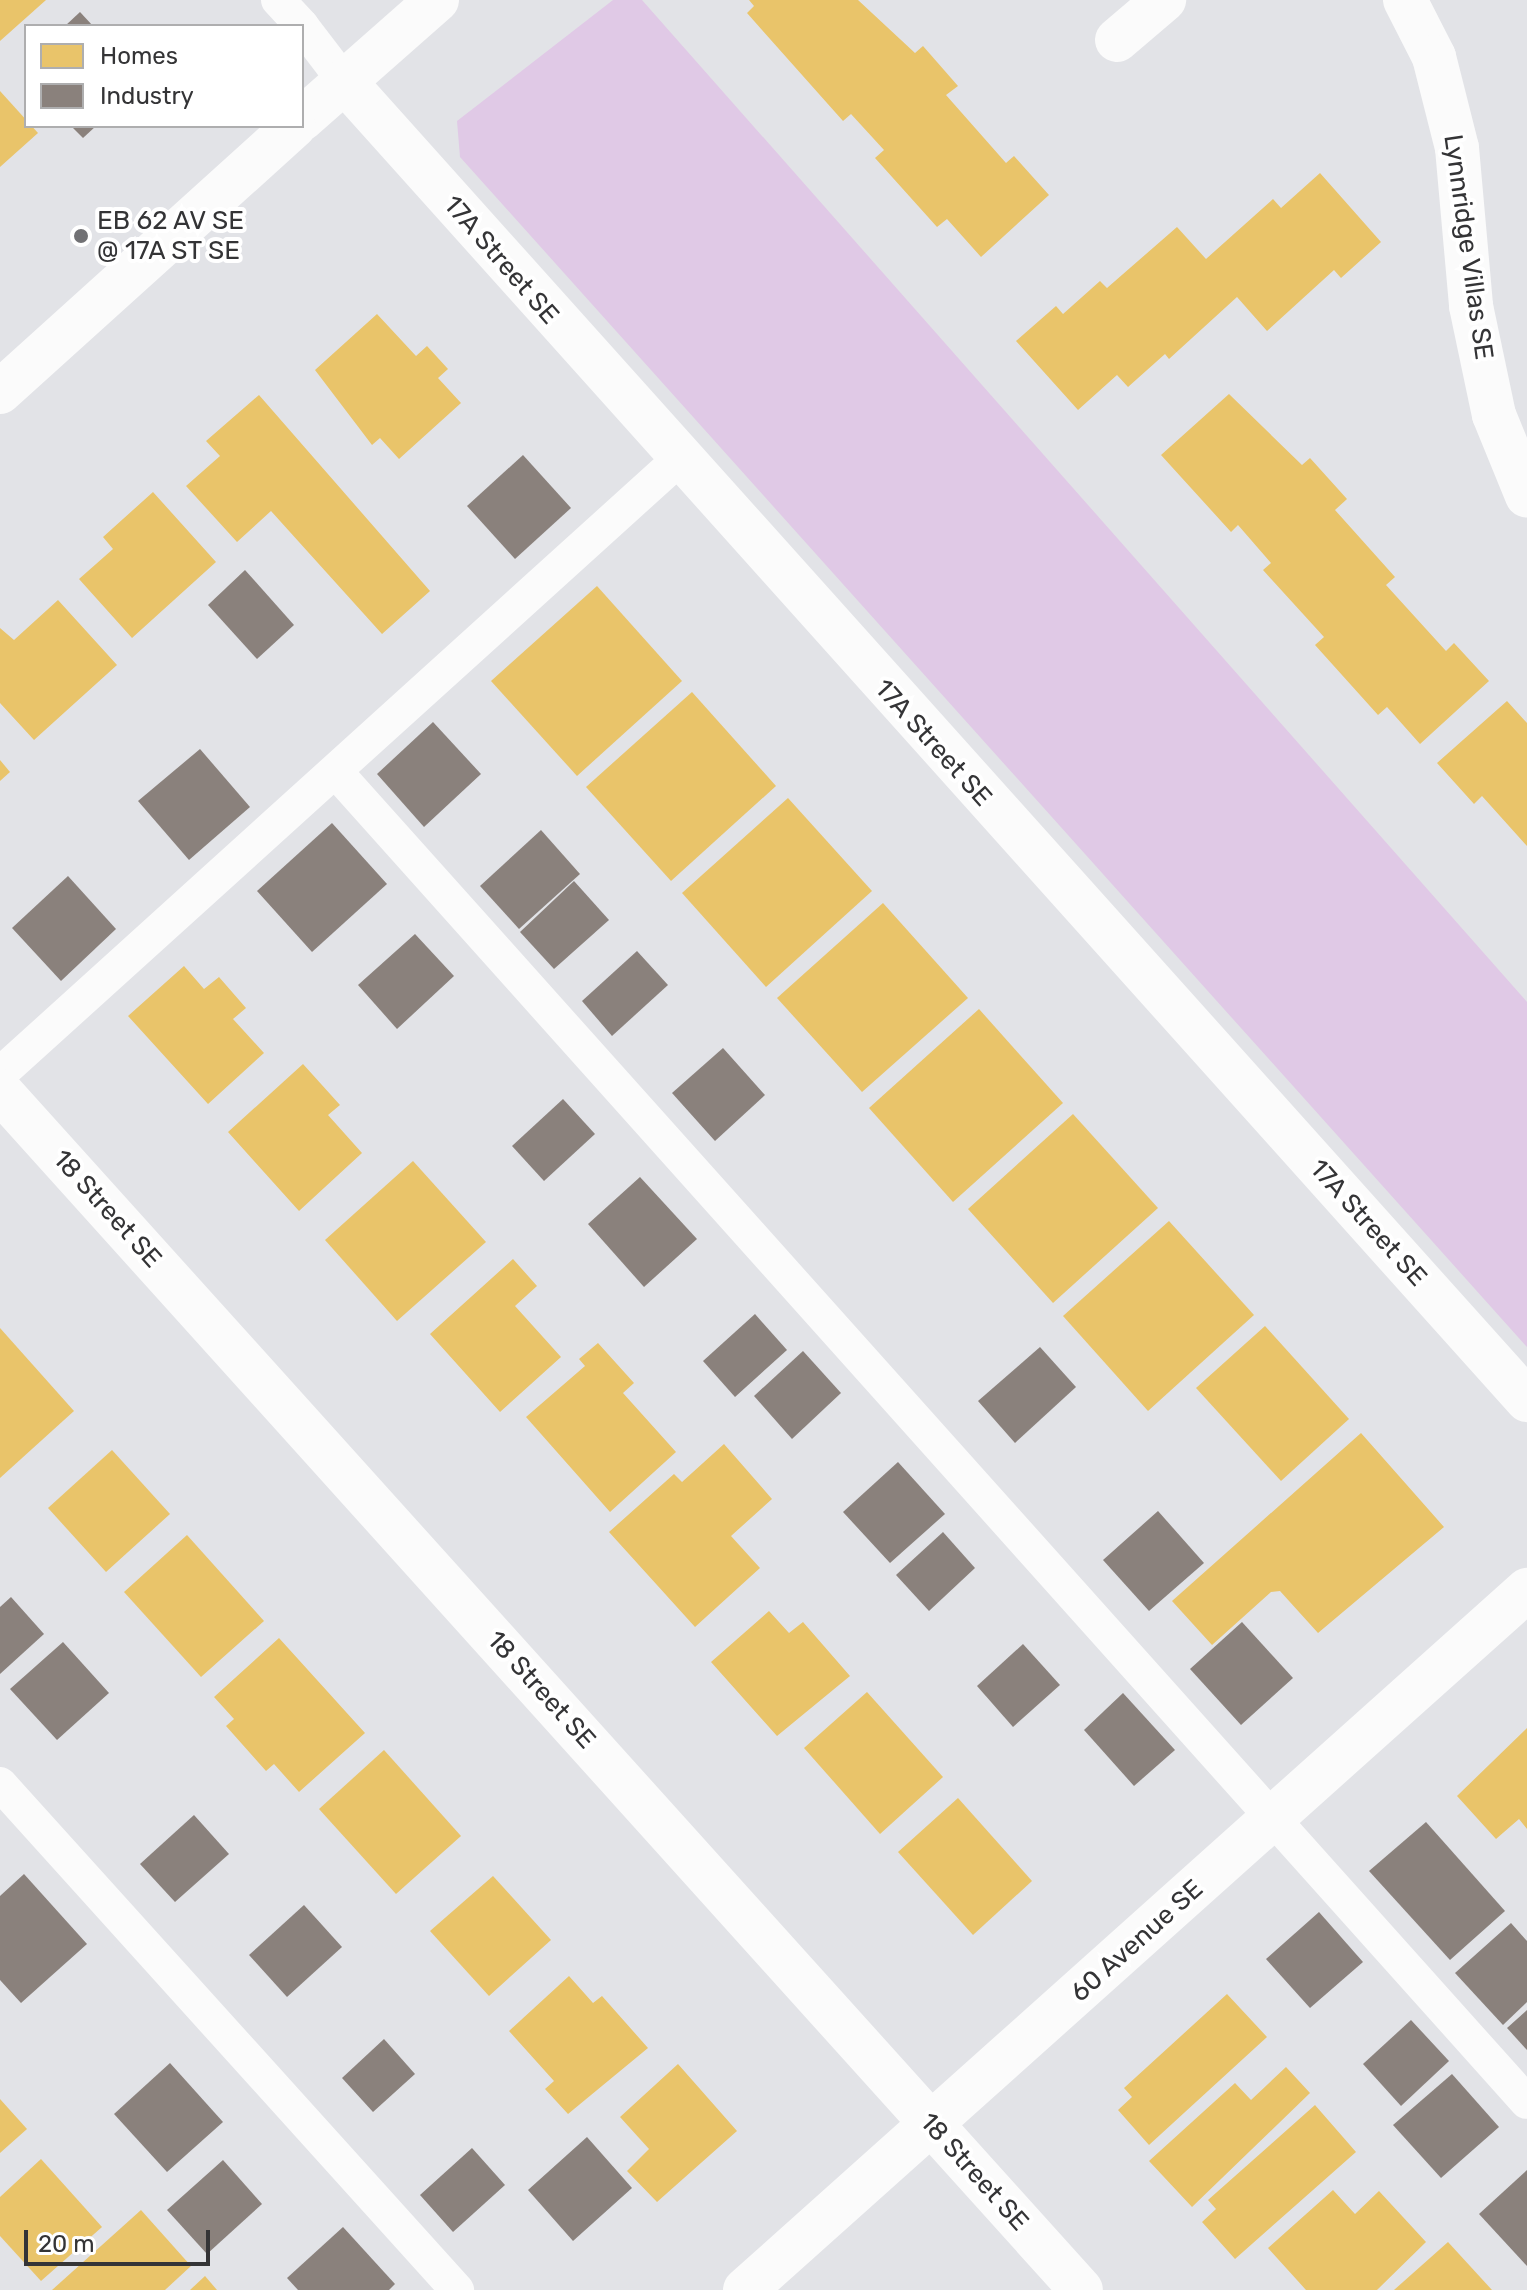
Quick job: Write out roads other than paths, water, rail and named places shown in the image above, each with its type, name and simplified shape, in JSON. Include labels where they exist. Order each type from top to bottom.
[{"type":"street","points":[[304,117],[437,0]]},
{"type":"street","points":[[1117,40],[1164,0]]},
{"type":"street","name":"Lynnridge Villas SE","points":[[1405,0],[1434,57],[1457,148],[1471,306],[1494,415],[1527,496]]},
{"type":"street","name":"17A Street SE","points":[[344,81],[678,460],[1527,1400]]},
{"type":"street","points":[[0,392],[292,128]]},
{"type":"street","name":"18 Street SE","points":[[0,1091],[1081,2290]]},
{"type":"street","name":"60 Avenue SE","points":[[745,2290],[1527,1590]]},
{"type":"lane","points":[[278,0],[300,24]]},
{"type":"lane","points":[[304,29],[344,81]]},
{"type":"lane","points":[[0,1074],[678,460]]},
{"type":"lane","points":[[336,772],[1277,1815],[1527,2102]]},
{"type":"lane","points":[[0,1784],[457,2290]]},
{"type":"place","name":"EB 62 AV SE @ 17A ST SE","points":[[81,236]]}]
